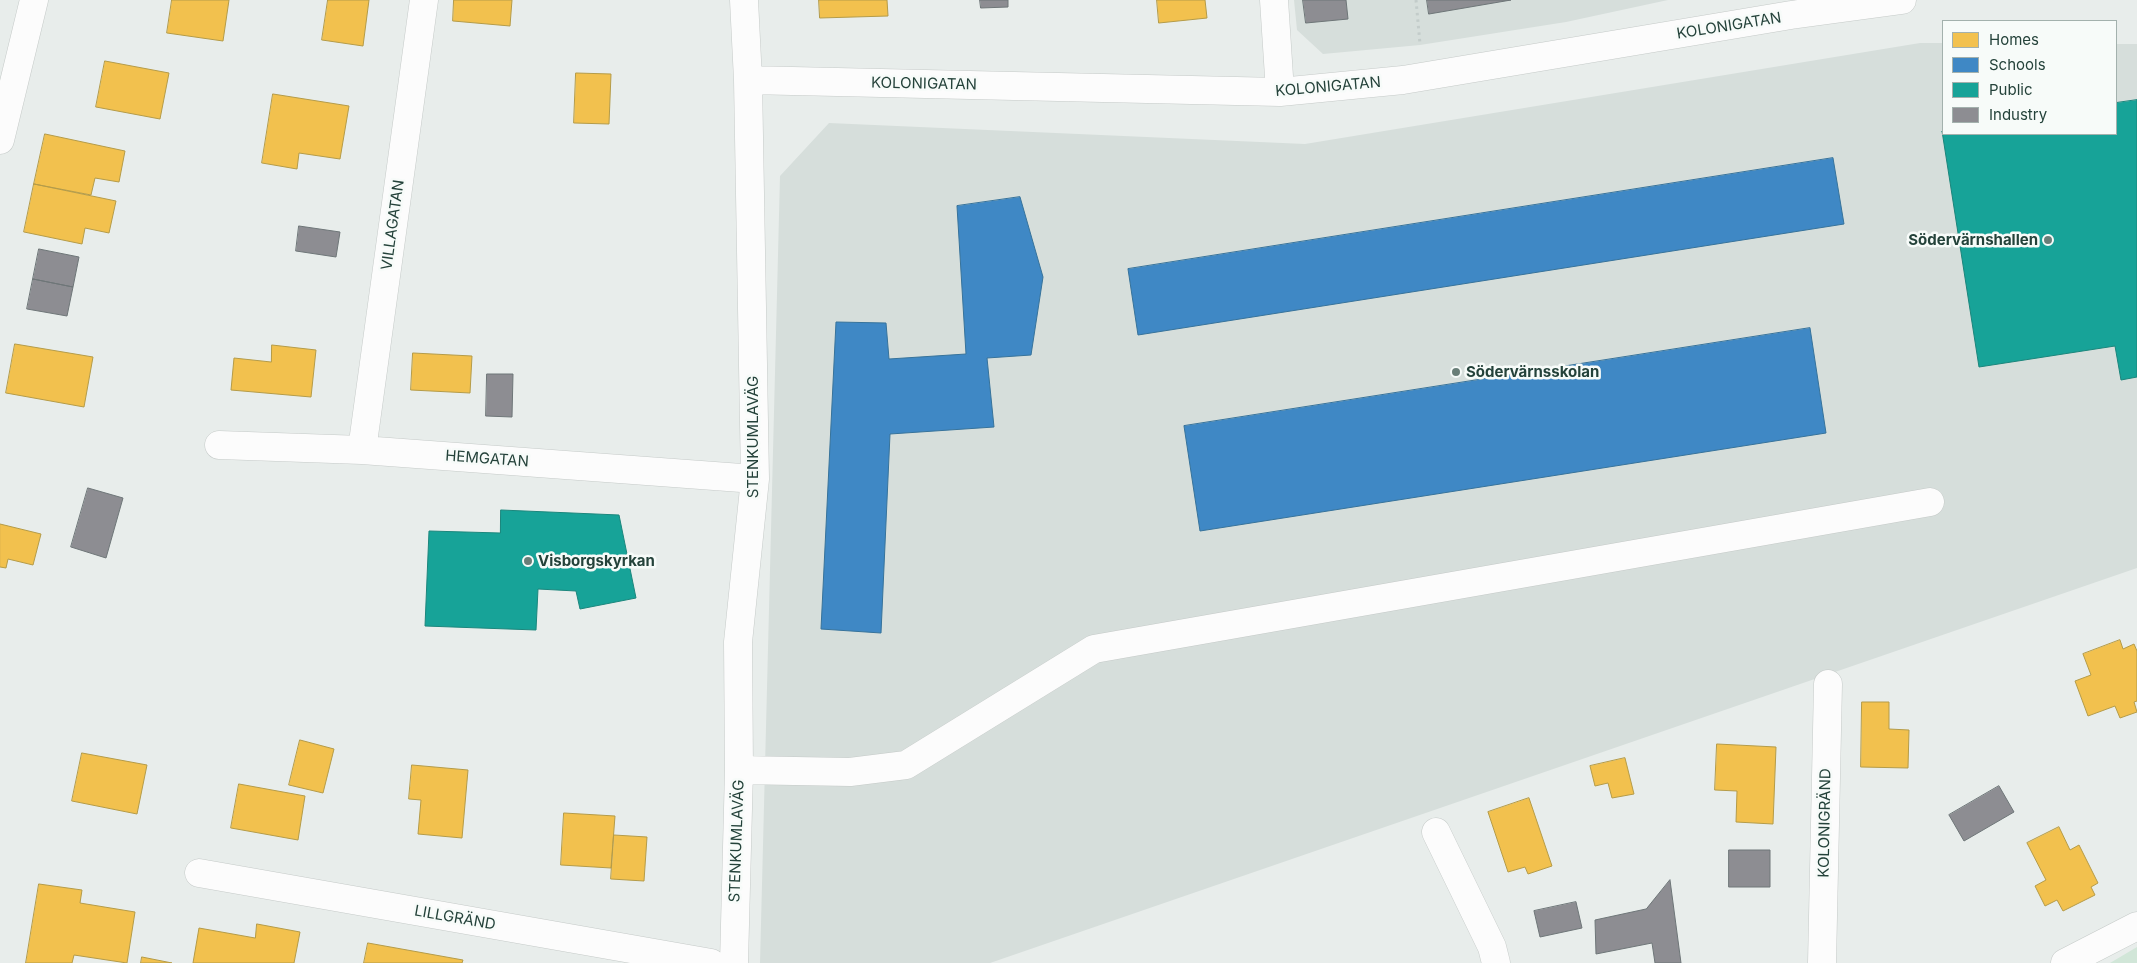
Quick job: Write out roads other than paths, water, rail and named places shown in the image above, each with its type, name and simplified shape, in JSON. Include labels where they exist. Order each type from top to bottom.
[{"type":"street","points":[[0,140],[34,0]]},
{"type":"street","name":"VILLAGATAN","points":[[362,450],[424,0]]},
{"type":"street","name":"STENKUMLAVÄG","points":[[734,963],[739,770],[738,642],[756,479],[748,80],[744,0]]},
{"type":"street","points":[[1274,0],[1280,92]]},
{"type":"street","name":"KOLONIGATAN","points":[[748,80],[1280,92],[1403,80],[1791,16],[1900,0]]},
{"type":"street","name":"HEMGATAN","points":[[219,445],[362,450],[756,479]]},
{"type":"street","points":[[739,770],[850,772],[906,765],[1094,649],[1930,502]]},
{"type":"street","name":"KOLONIGRÄND","points":[[1822,963],[1828,684]]},
{"type":"street","points":[[1436,832],[1492,947],[1496,963]]},
{"type":"street","name":"LILLGRÄND","points":[[199,873],[711,963]]},
{"type":"street","points":[[2065,963],[2137,926]]},
{"type":"place","name":"Södervärnshallen","points":[[2048,240]]},
{"type":"place","name":"Södervärnsskolan","points":[[1456,372]]},
{"type":"place","name":"Visborgskyrkan","points":[[528,561]]}]
